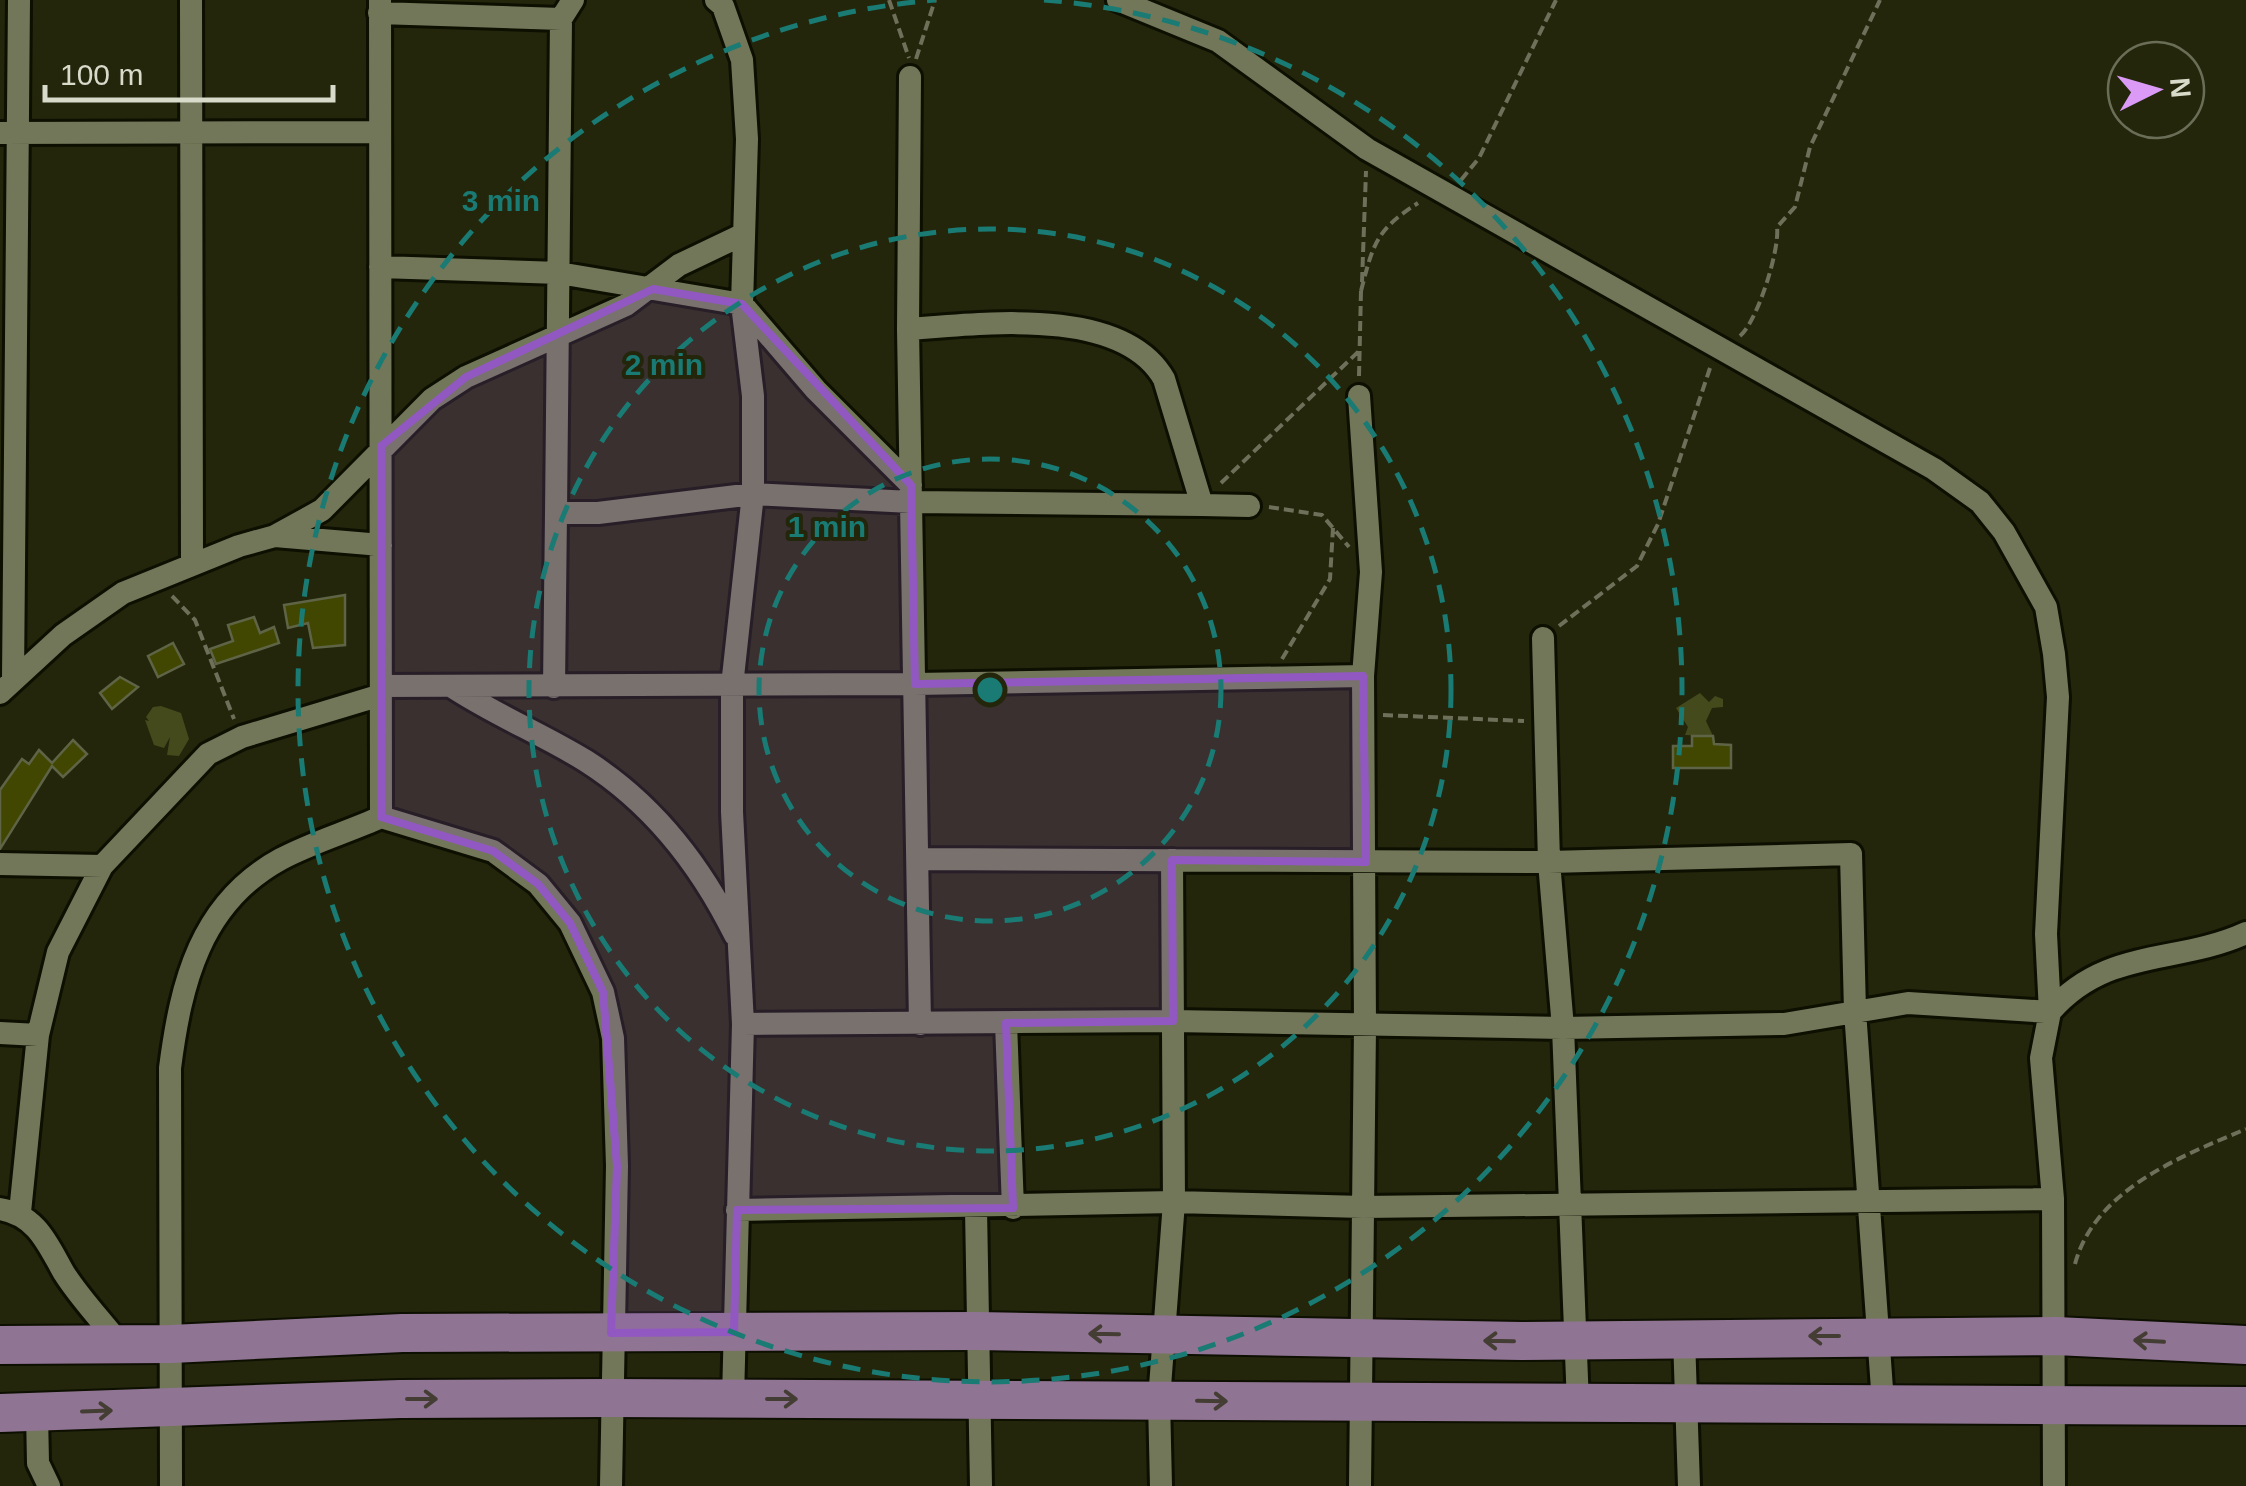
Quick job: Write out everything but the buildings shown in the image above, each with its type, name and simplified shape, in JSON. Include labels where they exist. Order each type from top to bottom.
[{"type":"main road","points":[[0,1345],[171,1344],[402,1333],[976,1331],[1361,1340],[2056,1336],[2246,1345]]},
{"type":"main road","points":[[18,1413],[609,1398],[2246,1406]]},
{"type":"street","points":[[6,686],[9,133],[19,0]]},
{"type":"street","points":[[191,0],[192,564]]},
{"type":"street","points":[[716,0],[723,6],[742,60],[747,138],[742,304],[753,396],[754,494],[732,686],[732,812],[742,948],[733,1398]]},
{"type":"street","points":[[1118,0],[1218,42],[1367,149],[1934,469],[1980,502],[2004,532],[2046,607],[2058,696],[2046,934],[2050,1012],[2041,1058],[2053,1199],[2054,1486]]},
{"type":"street","points":[[381,816],[380,7],[568,10],[559,273],[554,686]]},
{"type":"street","points":[[910,78],[908,329],[920,1024]]},
{"type":"street","points":[[9,133],[193,136],[379,132]]},
{"type":"street","points":[[6,686],[63,636],[123,594],[192,564],[276,536],[322,510],[352,483],[380,446],[432,399],[455,384],[558,338],[653,289],[679,265],[744,234]]},
{"type":"street","points":[[380,267],[559,273],[742,304],[911,494]]},
{"type":"street","points":[[908,329],[1034,324],[1074,327],[1120,341],[1156,364],[1164,379],[1200,498]]},
{"type":"street","points":[[1359,396],[1371,572],[1363,676],[1366,862],[1360,1486]]},
{"type":"street","points":[[556,513],[598,513],[754,494],[1200,498],[1249,506]]},
{"type":"street","points":[[276,536],[380,545]]},
{"type":"street","points":[[1543,638],[1549,862],[1563,1028],[1578,1404]]},
{"type":"street","points":[[119,1343],[62,1269],[54,1248],[10,1211],[38,1036],[58,952],[102,866],[208,754],[242,738],[381,690],[1363,676]]},
{"type":"street","points":[[452,686],[495,716],[590,764],[637,802],[686,852],[714,892],[742,948]]},
{"type":"street","points":[[170,1486],[170,1068],[178,1002],[200,940],[246,882],[281,860],[381,816],[493,851],[538,884],[570,923],[603,992],[612,1038],[617,1166],[610,1486]]},
{"type":"street","points":[[919,859],[1549,862],[1851,854],[1855,1011],[1883,1403]]},
{"type":"street","points":[[1161,1486],[1159,1400],[1174,1202],[1172,860]]},
{"type":"street","points":[[0,864],[102,866]]},
{"type":"street","points":[[2050,1012],[2068,992],[2104,968],[2246,933]]},
{"type":"street","points":[[742,1024],[1173,1021],[1563,1028],[1784,1024],[1908,1002],[2050,1012]]},
{"type":"street","points":[[1006,1024],[1013,1208]]},
{"type":"street","points":[[0,1034],[38,1036]]},
{"type":"street","points":[[737,1210],[976,1209],[1174,1202],[1363,1207],[2053,1199]]},
{"type":"street","points":[[976,1209],[980,1486]]},
{"type":"street","points":[[1684,1338],[1689,1486]]},
{"type":"street","points":[[18,1413],[49,1486]]},
{"type":"path","points":[[888,0],[908,53],[910,78]]},
{"type":"path","points":[[910,78],[935,0]]},
{"type":"path","points":[[1362,291],[1374,242],[1387,224],[1461,180],[1479,158],[1556,0]]},
{"type":"path","points":[[1359,396],[1367,149]]},
{"type":"path","points":[[1200,498],[1230,479],[1359,351]]},
{"type":"path","points":[[1249,506],[1315,512],[1371,572]]},
{"type":"path","points":[[1274,677],[1330,579],[1334,528]]},
{"type":"path","points":[[160,578],[196,620],[242,738]]},
{"type":"path","points":[[1364,715],[1544,722]]},
{"type":"path","points":[[2075,1264],[2080,1246],[2116,1201],[2142,1179],[2176,1158],[2246,1129]]},
{"type":"highlighted area","points":[[653,289],[742,304],[911,485],[915,684],[1363,676],[1366,862],[1172,860],[1173,1021],[1006,1023],[1013,1208],[737,1210],[734,1332],[611,1333],[617,1166],[603,992],[570,923],[538,884],[493,851],[381,817],[381,446],[466,377]]},
{"type":"green space","points":[[1700,693],[1709,702],[1715,696],[1723,699],[1723,707],[1712,708],[1706,721],[1713,736],[1685,735],[1688,727],[1676,708]]},
{"type":"green space","points":[[153,707],[181,713],[189,739],[179,756],[167,755],[170,737],[164,748],[154,745],[145,720],[149,721],[146,717]]}]
